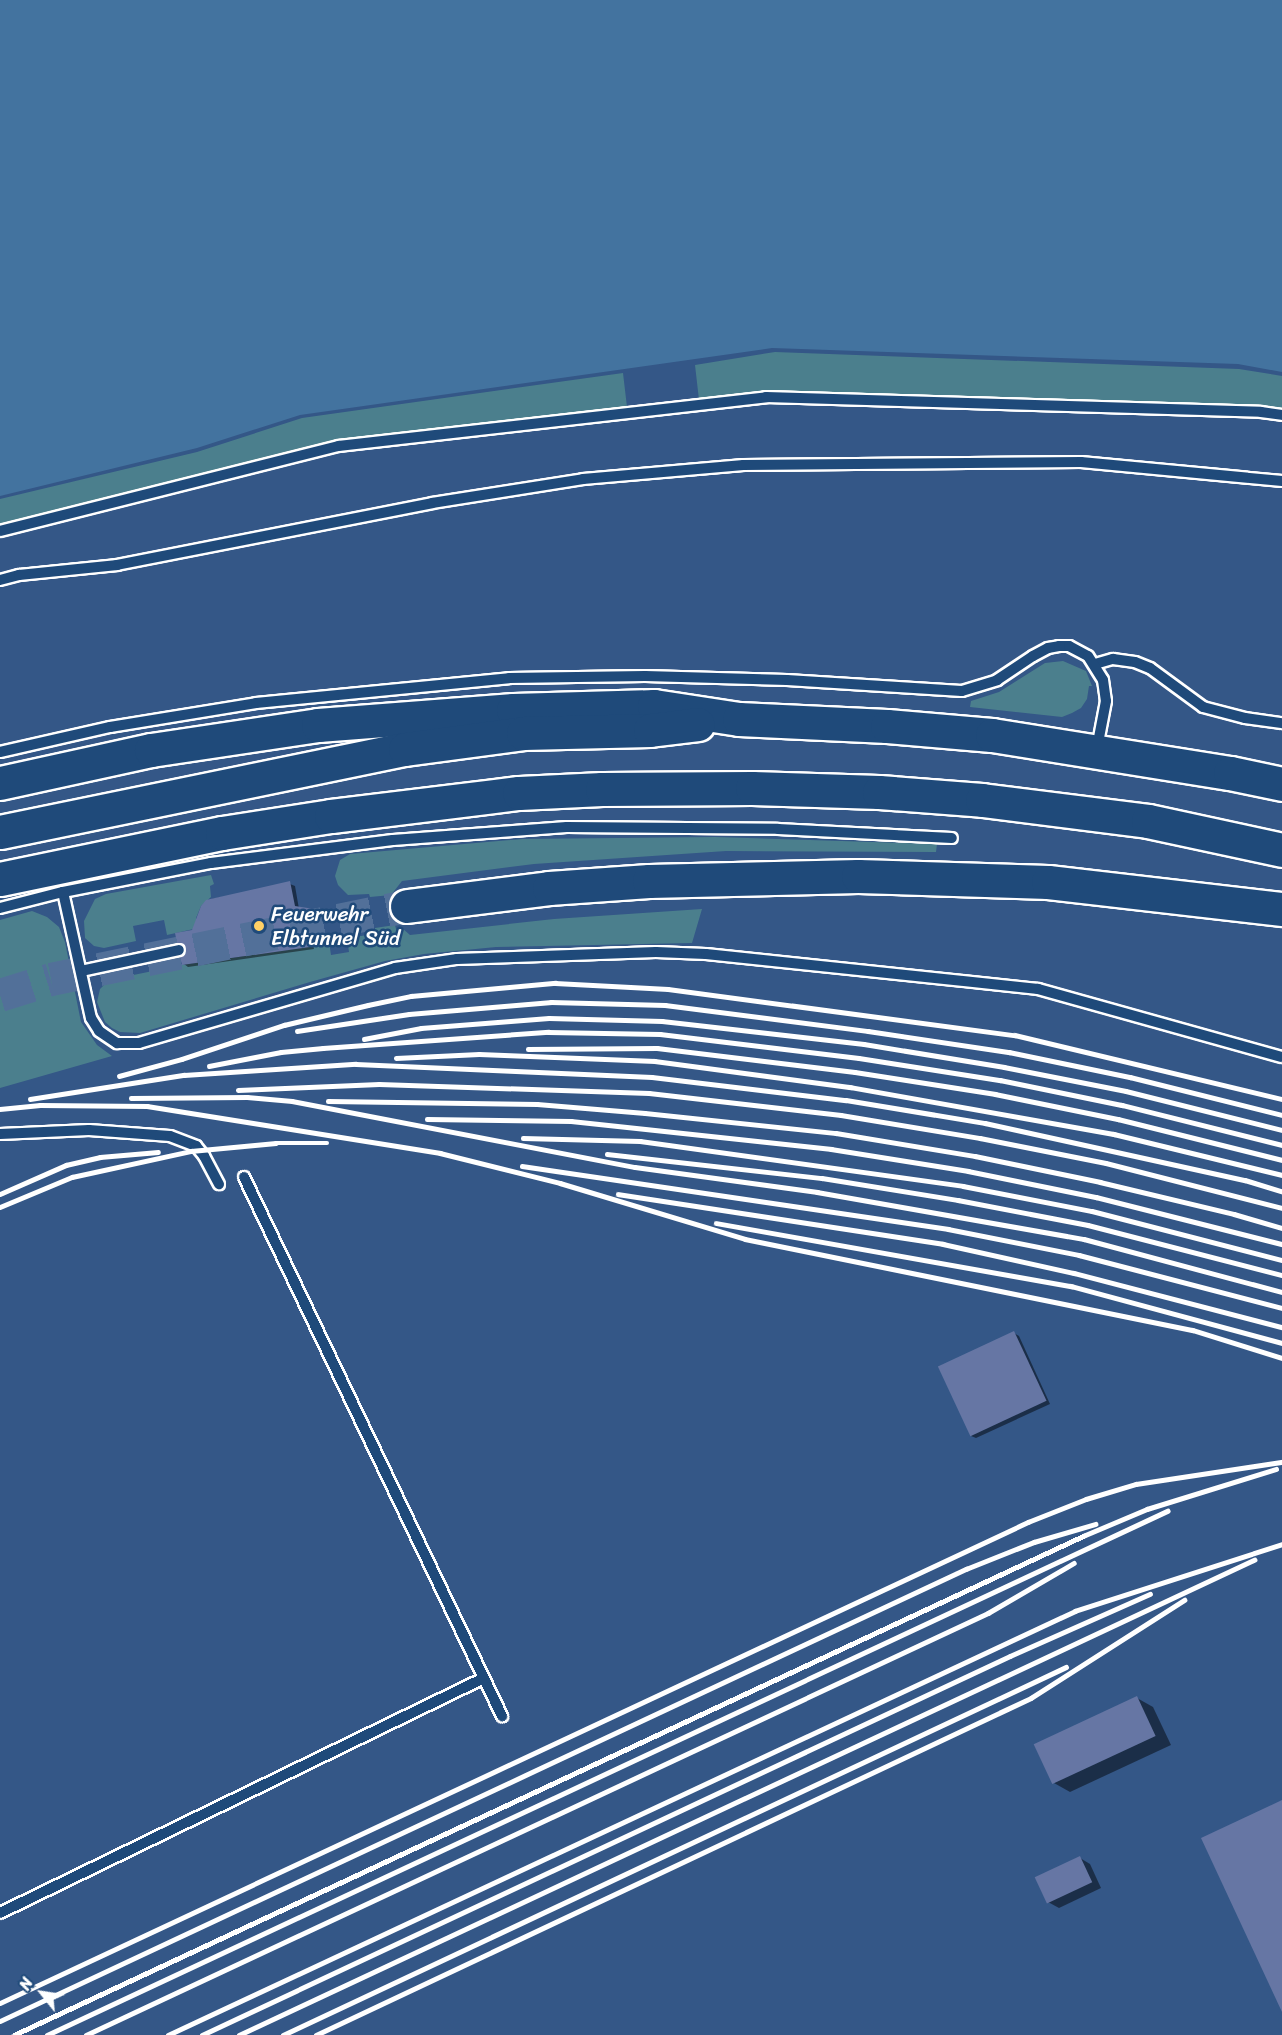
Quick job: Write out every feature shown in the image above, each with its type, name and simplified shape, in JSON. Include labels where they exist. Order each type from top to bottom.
[{"type":"highway","points":[[0,783],[151,750],[318,725],[513,710],[654,706],[739,719],[887,726],[992,735],[1230,773],[1282,784]]},
{"type":"highway","points":[[0,831],[405,749],[523,733],[650,730],[739,719]]},
{"type":"highway","points":[[0,879],[222,833],[331,816],[519,793],[602,789],[763,788],[879,792],[982,800],[1148,821],[1282,850]]},
{"type":"highway","points":[[407,906],[549,888],[649,881],[858,876],[1048,882],[1282,909]]},
{"type":"lane","points":[[0,531],[339,446],[766,397],[1249,412],[1282,415]]},
{"type":"lane","points":[[0,580],[19,575],[117,565],[432,503],[571,481],[743,465],[1080,462],[1282,481]]},
{"type":"lane","points":[[0,752],[110,727],[256,704],[509,678],[645,676],[787,680],[962,691],[997,680],[1048,648],[1069,646],[1080,651],[1095,664],[1103,680],[1106,701],[1096,752]]},
{"type":"lane","points":[[1095,664],[1113,659],[1135,662],[1150,668],[1203,707],[1245,718],[1282,723]]},
{"type":"lane","points":[[0,908],[63,892],[222,861],[393,840],[567,827],[778,829],[952,838]]},
{"type":"lane","points":[[63,892],[91,1018],[99,1031],[117,1043],[128,1045],[395,968],[457,958],[656,952],[706,954],[1038,989],[1282,1057]]},
{"type":"lane","points":[[81,971],[179,950]]},
{"type":"lane","points":[[0,1134],[89,1130],[170,1136],[196,1146],[219,1184]]},
{"type":"lane","points":[[244,1177],[502,1716]]},
{"type":"lane","points":[[0,1913],[484,1678]]},
{"type":"green space","points":[[775,352],[1239,369],[1282,376],[1282,412],[1257,408],[808,393],[767,393],[699,400],[695,365]]},
{"type":"green space","points":[[623,373],[627,407],[339,441],[0,527],[0,499],[197,452],[302,418]]},
{"type":"green space","points":[[1063,661],[1086,671],[1092,686],[1089,686],[1087,699],[1081,708],[1072,713],[1062,717],[970,707],[971,701],[999,692],[1045,663]]},
{"type":"green space","points":[[715,837],[937,844],[936,852],[726,851],[534,864],[402,881],[391,895],[370,897],[369,894],[348,895],[338,885],[335,876],[340,860],[350,854],[522,839]]},
{"type":"green space","points":[[211,875],[214,884],[210,886],[211,897],[201,906],[196,918],[198,928],[167,935],[164,920],[133,926],[136,941],[104,948],[94,946],[85,938],[84,921],[95,899],[106,894]]},
{"type":"green space","points":[[702,909],[692,943],[496,947],[424,954],[385,961],[140,1033],[120,1032],[112,1028],[105,1022],[97,1002],[100,989],[109,980],[182,965],[309,947],[308,938],[328,935],[331,955],[349,952],[347,938],[375,934],[375,928],[395,925],[396,929],[402,928],[410,935],[554,919]]},
{"type":"green space","points":[[32,911],[47,917],[59,927],[65,942],[81,1022],[97,1045],[112,1056],[0,1088],[0,920]]},
{"type":"water","points":[[0,0],[1282,0],[1282,372],[1238,364],[772,348],[300,415],[197,448],[0,496]]},
{"type":"building","name":"Feuerwehr Elbtunnel Süd","points":[[290,881],[295,906],[314,909],[318,914],[320,928],[317,936],[308,938],[310,947],[182,965],[180,957],[186,953],[186,948],[177,943],[175,933],[192,930],[201,906],[206,900]]},
{"type":"building","points":[[1014,1331],[1047,1401],[970,1436],[938,1366]]},
{"type":"building","points":[[1137,1696],[1156,1736],[1052,1784],[1034,1744]]},
{"type":"building","points":[[1282,1800],[1282,2012],[1201,1838]]},
{"type":"building","points":[[1080,1856],[1092,1882],[1047,1903],[1035,1877]]},
{"type":"tunnel","points":[[0,995],[51,979],[407,906]]},
{"type":"railway","points":[[119,1076],[182,1059],[284,1025],[368,1005],[411,996],[555,983],[668,989],[1015,1035],[1282,1099]]},
{"type":"railway","points":[[297,1031],[409,1014],[551,1002],[665,1005],[1009,1052],[1130,1077],[1282,1115]]},
{"type":"railway","points":[[364,1039],[421,1028],[549,1018],[662,1021],[864,1044],[1004,1067],[1126,1091],[1282,1130]]},
{"type":"railway","points":[[209,1066],[281,1052],[548,1032],[660,1034],[859,1058],[1000,1080],[1122,1105],[1282,1145]]},
{"type":"railway","points":[[528,1049],[657,1048],[855,1072],[995,1094],[1118,1119],[1282,1160]]},
{"type":"railway","points":[[396,1058],[479,1054],[655,1061],[850,1087],[1114,1134],[1282,1175]]},
{"type":"railway","points":[[30,1099],[184,1075],[356,1064],[652,1077],[846,1100],[985,1123],[1245,1180],[1282,1191]]},
{"type":"railway","points":[[238,1090],[379,1084],[649,1093],[841,1115],[980,1138],[1106,1163],[1282,1208]]},
{"type":"railway","points":[[131,1098],[247,1097],[292,1101],[635,1167],[817,1192],[1084,1239],[1282,1292]]},
{"type":"railway","points":[[328,1101],[537,1104],[836,1133],[975,1156],[1100,1182],[1234,1214],[1282,1228]]},
{"type":"railway","points":[[0,1109],[40,1105],[147,1106],[440,1153],[560,1183],[745,1239],[1193,1330],[1282,1358]]},
{"type":"railway","points":[[427,1119],[571,1121],[831,1149],[968,1171],[1096,1197],[1282,1244]]},
{"type":"railway","points":[[523,1138],[640,1141],[963,1186],[1092,1211],[1282,1260]]},
{"type":"railway","points":[[0,1207],[72,1177],[191,1151],[276,1143],[327,1143]]},
{"type":"railway","points":[[0,1194],[66,1165],[100,1157],[158,1152]]},
{"type":"railway","points":[[607,1154],[822,1178],[958,1200],[1088,1225],[1282,1275]]},
{"type":"railway","points":[[522,1166],[948,1229],[1079,1255],[1282,1308]]},
{"type":"railway","points":[[618,1194],[943,1244],[1074,1273],[1282,1327]]},
{"type":"railway","points":[[716,1223],[1071,1286],[1282,1343]]},
{"type":"railway","points":[[0,2003],[1028,1522],[1086,1499],[1136,1484],[1282,1462]]},
{"type":"railway","points":[[14,2035],[1083,1536],[1147,1509],[1276,1469]]},
{"type":"railway","points":[[47,2035],[1167,1511]]},
{"type":"railway","points":[[0,2021],[966,1569],[1034,1542],[1095,1524]]},
{"type":"railway","points":[[168,2035],[1075,1611],[1282,1544]]},
{"type":"railway","points":[[239,2035],[1254,1560]]},
{"type":"railway","points":[[86,2035],[988,1613],[1074,1563]]},
{"type":"railway","points":[[202,2035],[1010,1656],[1150,1594]]},
{"type":"railway","points":[[316,2035],[1031,1698],[1184,1600]]},
{"type":"railway","points":[[283,2035],[1066,1667]]},
{"type":"place","name":"Feuerwehr Elbtunnel Süd","points":[[259,926]]}]
